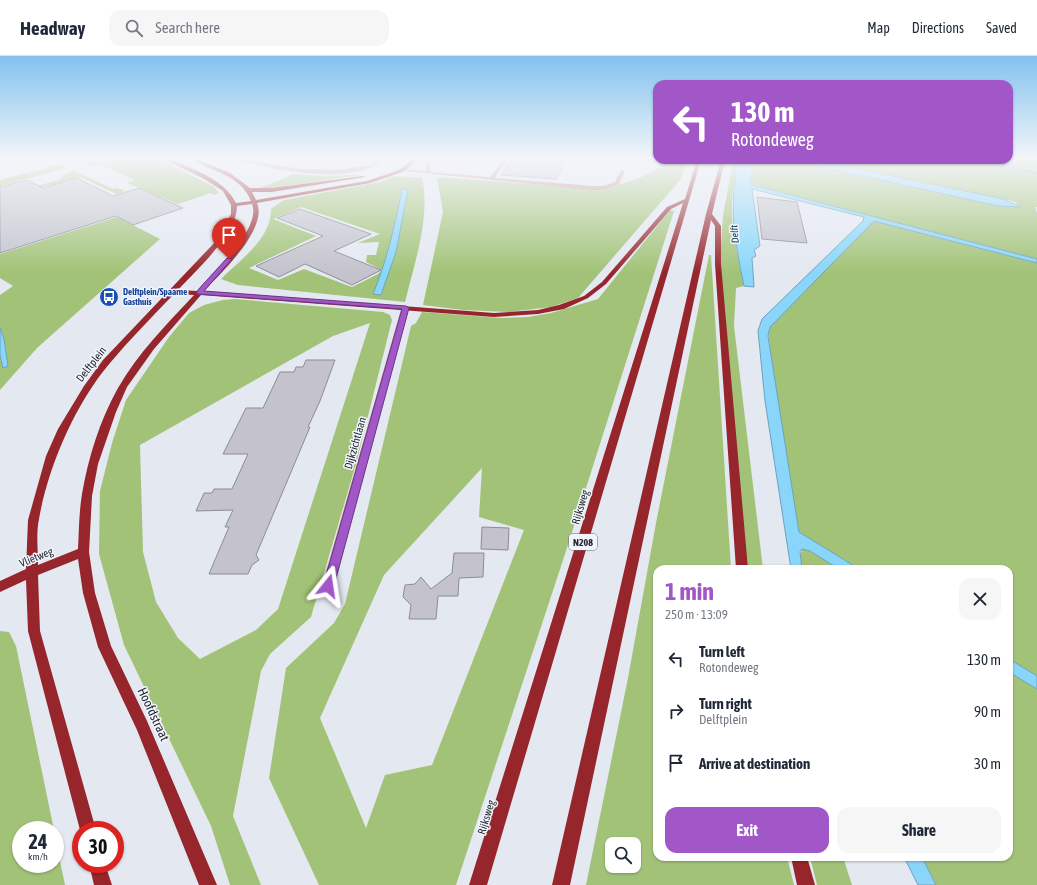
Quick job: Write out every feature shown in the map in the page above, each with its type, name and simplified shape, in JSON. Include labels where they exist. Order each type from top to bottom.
[{"type":"main road","points":[[230,196],[234,205],[282,196]]},
{"type":"main road","points":[[83,552],[87,496],[93,464],[111,412],[123,387],[151,348],[239,248],[252,231],[257,214],[255,200],[252,196]]},
{"type":"main road","name":"Rijksweg","points":[[478,885],[689,196]]},
{"type":"main road","points":[[561,885],[714,196]]},
{"type":"main road","points":[[172,292],[199,292],[482,314],[511,315],[538,312],[573,303],[597,289],[669,208],[688,199]]},
{"type":"main road","name":"Delftplein","points":[[32,572],[33,520],[51,456],[63,429],[88,386],[106,362],[225,234],[234,214],[234,205]]},
{"type":"main road","points":[[709,214],[718,226],[718,264],[742,565]]},
{"type":"main road","name":"Vlietweg","points":[[0,587],[32,572],[83,552]]},
{"type":"main road","name":"Hoofdstraat","points":[[83,552],[90,593],[105,647],[142,726],[208,885]]},
{"type":"main road","points":[[32,572],[33,620],[37,642],[86,821]]},
{"type":"main road","points":[[800,861],[806,885]]},
{"type":"main road","points":[[100,873],[103,885]]},
{"type":"street","name":"Dijkzichtlaan","points":[[328,586],[406,308]]},
{"type":"green space","points":[[158,196],[203,196],[178,204]]},
{"type":"green space","points":[[307,196],[424,196],[423,224],[417,257],[405,302],[238,285],[221,279],[254,248],[266,230],[270,220],[271,209],[284,200]],"holes":[[[301,207],[380,234],[358,243],[379,242],[376,255],[367,255],[366,262],[382,270],[378,274],[352,287],[304,269],[278,280],[249,268],[316,236],[273,219]]]},
{"type":"green space","points":[[440,196],[666,196],[578,298],[551,307],[508,312],[463,310],[423,305],[443,212]]},
{"type":"green space","points":[[727,196],[733,196],[732,211],[735,243],[744,286],[736,288],[734,326],[763,565],[747,565],[720,257],[723,216]]},
{"type":"green space","points":[[795,196],[951,196],[998,206],[1020,207],[1015,202],[988,196],[1037,196],[1037,207],[1035,207],[1037,213],[1037,259]]},
{"type":"green space","points":[[670,210],[674,211],[566,551],[456,885],[319,885],[269,778],[286,668],[334,623],[345,604],[411,326],[416,323],[422,312],[502,318],[528,317],[551,313],[598,299]],"holes":[[[482,468],[479,517],[524,530],[432,765],[385,775],[366,828],[320,718],[384,575]]]},
{"type":"green space","points":[[117,217],[160,239],[37,348],[0,390],[0,355],[3,367],[8,366],[4,339],[0,328],[0,295],[13,286],[0,278],[0,254]]},
{"type":"green space","points":[[874,221],[1037,263],[1037,676],[1013,661],[1013,565],[853,565],[799,532],[778,410],[768,331],[773,322]]},
{"type":"green space","points":[[709,255],[711,255],[731,565],[653,565],[653,861],[788,861],[794,885],[586,885],[628,678],[656,523]]},
{"type":"green space","points":[[235,299],[383,312],[390,315],[392,320],[356,464],[311,617],[270,654],[261,671],[233,816],[261,885],[230,885],[211,826],[124,645],[99,554],[100,491],[112,443],[126,400],[169,337],[189,313],[204,305],[223,300]],"holes":[[[370,323],[278,609],[256,630],[200,659],[178,638],[156,602],[143,552],[140,445],[333,336]]]},
{"type":"green space","points":[[802,549],[810,551],[833,565],[801,565],[800,558]]},
{"type":"green space","points":[[0,631],[9,632],[16,646],[52,821],[12,821],[12,873],[62,873],[65,885],[0,885]]},
{"type":"green space","points":[[1013,674],[1037,689],[1037,885],[936,885],[924,861],[1013,861]]},
{"type":"green space","points":[[811,861],[844,861],[852,885],[817,885]]},
{"type":"water","points":[[401,196],[407,196],[396,252],[381,295],[373,294],[390,242]]},
{"type":"water","points":[[734,196],[753,196],[760,246],[754,250],[756,256],[752,258],[754,287],[744,286],[735,238],[733,209]]},
{"type":"water","points":[[779,196],[793,196],[1037,259],[1037,263],[874,221],[770,327],[768,336],[799,532],[853,565],[833,565],[810,551],[802,549],[800,551],[802,565],[790,565],[765,401],[758,331],[762,319],[863,221],[864,217]]},
{"type":"water","points":[[951,196],[988,196],[1004,199],[1020,207],[998,206]]},
{"type":"water","points":[[0,328],[4,339],[8,366],[3,368],[0,355]]},
{"type":"water","points":[[1013,661],[1037,676],[1037,689],[1013,674]]},
{"type":"water","points":[[906,861],[924,861],[936,885],[918,885]]},
{"type":"building","points":[[0,196],[156,196],[183,208],[133,225],[116,216],[0,253]]},
{"type":"building","points":[[757,197],[797,202],[807,243],[762,239]]},
{"type":"building","points":[[300,209],[371,234],[334,251],[381,270],[352,285],[305,264],[279,277],[256,266],[323,236],[277,218]]},
{"type":"building","points":[[306,360],[335,360],[320,401],[308,427],[310,427],[256,555],[259,560],[252,565],[248,574],[209,574],[229,527],[225,527],[233,510],[196,511],[204,493],[212,493],[214,489],[232,489],[248,454],[223,454],[246,408],[263,408],[280,372],[294,372],[296,367],[303,367]]},
{"type":"building","points":[[482,527],[509,528],[508,550],[481,549]]},
{"type":"building","points":[[454,553],[484,553],[483,577],[459,578],[458,596],[438,596],[436,619],[409,619],[411,605],[403,597],[405,585],[415,584],[421,577],[431,589],[452,573]]},
{"type":"place","name":"Delftplein/Spaarne Gasthuis","points":[[109,297]]},
{"type":"route","points":[[229,259],[199,292],[406,308],[328,586]]},
{"type":"water label","name":"Delft","points":[[734,234]]}]
